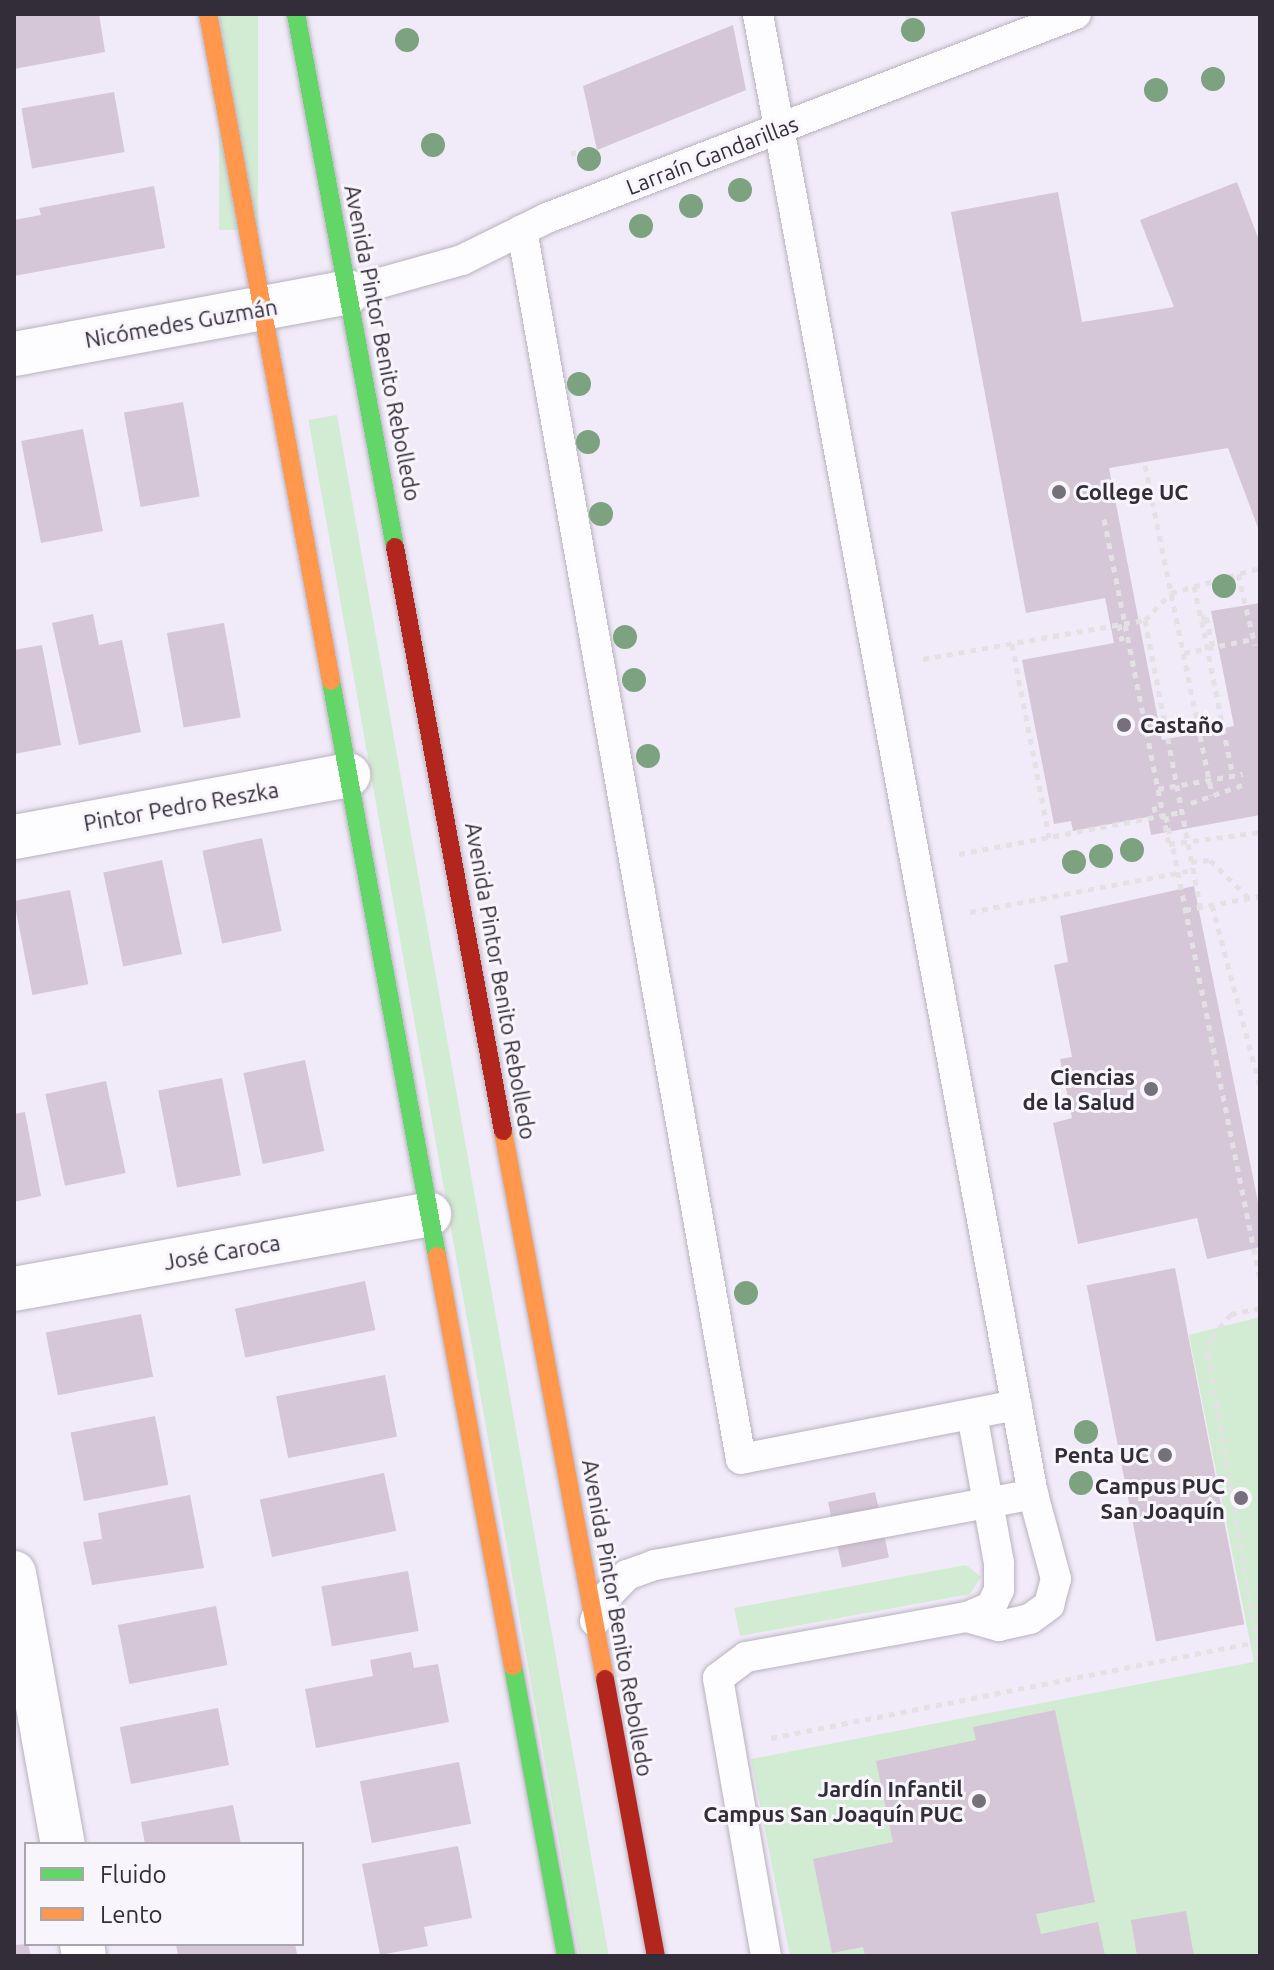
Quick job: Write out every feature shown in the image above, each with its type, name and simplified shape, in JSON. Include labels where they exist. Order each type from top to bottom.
[{"type":"street","points":[[208,14],[566,1956]]},
{"type":"street","name":"Avenida Pintor Benito Rebolledo","points":[[296,14],[656,1956]]},
{"type":"street","name":"Nicómedes Guzmán","points":[[14,354],[348,292]]},
{"type":"street","name":"Pintor Pedro Reszka","points":[[14,837],[348,775]]},
{"type":"street","name":"José Caroca","points":[[14,1289],[429,1214]]},
{"type":"street","points":[[14,1573],[63,1842]]},
{"type":"lane","points":[[758,14],[1033,1494],[1056,1579],[1049,1605],[1030,1619],[999,1626],[967,1617]]},
{"type":"lane","name":"Larraín Gandarillas","points":[[348,292],[462,260],[522,230],[1076,14]]},
{"type":"lane","points":[[522,230],[741,1459],[1017,1405]]},
{"type":"lane","points":[[766,1956],[718,1678],[746,1657],[967,1617],[991,1607],[999,1590],[990,1503],[972,1414]]},
{"type":"lane","points":[[595,1621],[603,1600],[627,1575],[655,1565],[1033,1494]]},
{"type":"path","points":[[1145,465],[1212,795]]},
{"type":"path","points":[[1104,519],[1169,844],[1260,832]]},
{"type":"path","points":[[914,661],[1145,620],[1171,593],[1260,568]]},
{"type":"path","points":[[1184,653],[1254,642],[1238,574]]},
{"type":"path","points":[[1194,586],[1233,776]]},
{"type":"path","points":[[1201,618],[1206,617],[1213,647]]},
{"type":"path","points":[[1145,620],[1186,804],[1182,812],[1200,906]]},
{"type":"path","points":[[1119,624],[1122,641]]},
{"type":"path","points":[[1012,644],[1049,837]]},
{"type":"path","points":[[1158,789],[1243,774]]},
{"type":"path","points":[[1186,804],[1245,784]]},
{"type":"path","points":[[1154,806],[1156,817]]},
{"type":"path","points":[[951,856],[1182,812]]},
{"type":"path","points":[[1166,816],[1170,836]]},
{"type":"path","points":[[1173,848],[1260,1280]]},
{"type":"path","points":[[1191,862],[1210,860],[1249,898]]},
{"type":"path","points":[[961,914],[1193,870]]},
{"type":"path","points":[[1185,910],[1260,896]]},
{"type":"path","points":[[1212,905],[1260,1087]]},
{"type":"path","points":[[1260,1308],[1231,1314],[1211,1338],[1208,1354],[1260,1660]]},
{"type":"path","points":[[764,1739],[1257,1642]]},
{"type":"green space","points":[[219,14],[258,14],[258,230],[219,230]]},
{"type":"green space","points":[[337,415],[609,1956],[579,1956],[308,420]]},
{"type":"green space","name":"Campus PUC San Joaquín","points":[[1260,1317],[1260,1956],[790,1956],[751,1759],[1254,1662],[1189,1335]]},
{"type":"green space","points":[[966,1565],[981,1577],[970,1594],[740,1636],[734,1608]]},
{"type":"building","points":[[14,14],[99,14],[105,52],[14,69]]},
{"type":"building","points":[[733,25],[746,90],[597,150],[583,86]]},
{"type":"building","points":[[114,92],[125,152],[32,168],[21,108]]},
{"type":"building","name":"College UC","points":[[1237,182],[1260,243],[1260,533],[1228,448],[1109,468],[1162,740],[1234,726],[1211,611],[1260,603],[1260,815],[1151,835],[1148,817],[1073,831],[1071,821],[1054,824],[1022,660],[1114,643],[1105,598],[1026,613],[951,212],[1058,192],[1082,322],[1174,307],[1140,220]]},
{"type":"building","points":[[154,186],[165,248],[14,276],[14,220],[41,215],[39,208]]},
{"type":"building","points":[[183,402],[200,497],[141,507],[124,412]]},
{"type":"building","points":[[83,429],[103,531],[41,543],[21,441]]},
{"type":"building","points":[[93,614],[99,645],[122,640],[141,732],[79,745],[52,623]]},
{"type":"building","points":[[224,623],[241,718],[184,728],[167,633]]},
{"type":"building","points":[[42,645],[61,745],[14,754],[14,650]]},
{"type":"building","points":[[262,838],[282,931],[222,944],[202,851]]},
{"type":"building","points":[[162,860],[182,954],[123,966],[103,872]]},
{"type":"building","name":"Ciencias de la Salud","points":[[1194,886],[1260,1212],[1260,1247],[1207,1259],[1197,1218],[1078,1244],[1053,1123],[1072,1118],[1060,1059],[1072,1057],[1054,965],[1068,962],[1060,916]]},
{"type":"building","points":[[70,890],[88,984],[32,995],[14,901]]},
{"type":"building","points":[[305,1060],[324,1151],[263,1164],[243,1073]]},
{"type":"building","points":[[222,1078],[241,1175],[177,1188],[158,1090]]},
{"type":"building","points":[[106,1081],[126,1173],[65,1186],[45,1094]]},
{"type":"building","points":[[25,1112],[41,1196],[14,1202],[14,1114]]},
{"type":"building","name":"Penta UC","points":[[1175,1268],[1244,1624],[1156,1642],[1087,1285]]},
{"type":"building","points":[[365,1281],[375,1330],[245,1358],[235,1309]]},
{"type":"building","points":[[141,1314],[153,1377],[58,1395],[46,1333]]},
{"type":"building","points":[[385,1375],[397,1437],[288,1458],[276,1396]]},
{"type":"building","points":[[155,1416],[168,1485],[84,1501],[71,1432]]},
{"type":"building","points":[[384,1473],[396,1531],[272,1557],[260,1499]]},
{"type":"building","points":[[875,1492],[889,1558],[842,1568],[828,1502]]},
{"type":"building","points":[[190,1495],[204,1568],[92,1585],[83,1542],[102,1539],[98,1513]]},
{"type":"building","points":[[408,1571],[419,1631],[332,1646],[321,1586]]},
{"type":"building","points":[[216,1606],[227,1665],[129,1684],[118,1625]]},
{"type":"building","points":[[411,1652],[414,1668],[438,1664],[449,1722],[316,1748],[305,1689],[373,1676],[370,1660]]},
{"type":"building","points":[[218,1708],[229,1765],[131,1784],[120,1727]]},
{"type":"building","name":"Jardín Infantil Campus San Joaquín PUC","points":[[1055,1710],[1095,1902],[1036,1914],[1041,1934],[1098,1922],[1105,1956],[865,1956],[863,1947],[832,1953],[813,1859],[893,1842],[876,1761],[976,1740],[973,1727]]},
{"type":"building","points":[[459,1762],[471,1824],[372,1843],[360,1781]]},
{"type":"building","points":[[233,1805],[241,1842],[145,1842],[141,1822]]},
{"type":"building","points":[[458,1846],[472,1918],[424,1927],[428,1946],[380,1955],[362,1864]]},
{"type":"building","points":[[1186,1911],[1194,1956],[1137,1956],[1131,1920]]},
{"type":"building","points":[[14,1945],[28,1946],[31,1956],[14,1956]]},
{"type":"building","points":[[176,1946],[295,1946],[297,1954],[178,1956]]},
{"type":"traffic: fast","points":[[296,14],[395,547]]},
{"type":"traffic: fast","points":[[331,681],[437,1256]]},
{"type":"traffic: fast","points":[[513,1666],[566,1956]]},
{"type":"traffic: slow","points":[[208,14],[331,681]]},
{"type":"traffic: slow","points":[[503,1131],[605,1679]]},
{"type":"traffic: slow","points":[[437,1256],[513,1666]]},
{"type":"traffic: jam","points":[[395,547],[503,1131]]},
{"type":"traffic: jam","points":[[605,1679],[656,1956]]},
{"type":"place","name":"College UC","points":[[1059,492]]},
{"type":"place","name":"Castaño","points":[[1124,725]]},
{"type":"place","name":"Ciencias de la Salud","points":[[1151,1089]]},
{"type":"place","name":"Penta UC","points":[[1165,1455]]},
{"type":"place","name":"Campus PUC San Joaquín","points":[[1241,1498]]},
{"type":"place","name":"Jardín Infantil Campus San Joaquín PUC","points":[[979,1801]]}]
